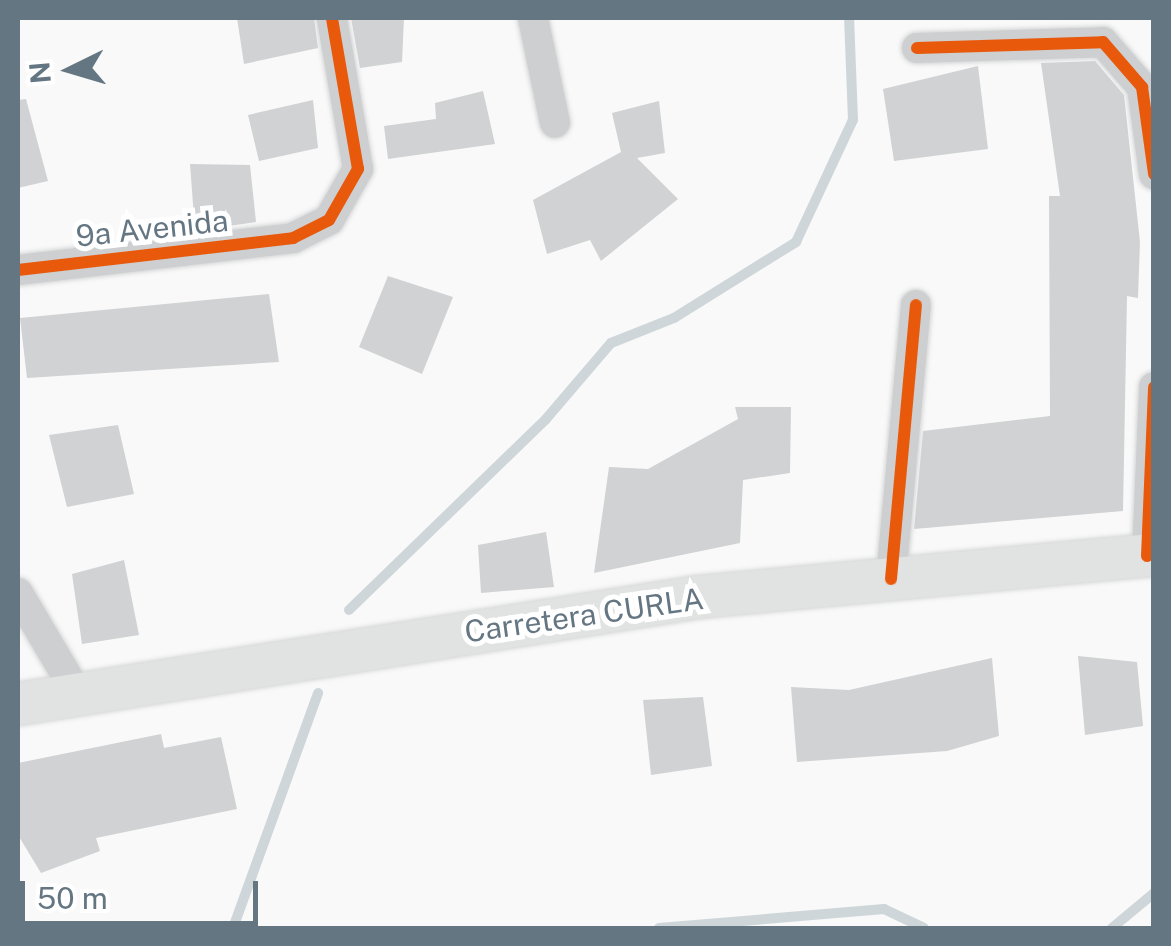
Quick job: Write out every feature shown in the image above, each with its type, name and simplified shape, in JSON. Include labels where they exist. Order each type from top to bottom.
[{"type":"main road","name":"Carretera CURLA","points":[[18,704],[699,597],[1150,555]]},
{"type":"street","name":"9a Avenida","points":[[18,270],[293,238],[329,220],[358,169],[332,18]]},
{"type":"street","points":[[533,18],[554,123]]},
{"type":"street","points":[[917,48],[1103,42],[1142,87],[1154,174]]},
{"type":"street","points":[[891,580],[916,305]]},
{"type":"street","points":[[1150,555],[1154,388]]},
{"type":"street","points":[[18,593],[76,693]]},
{"type":"building","points":[[237,18],[314,18],[318,48],[244,64]]},
{"type":"building","points":[[351,18],[404,18],[402,62],[360,68]]},
{"type":"building","points":[[1095,61],[1124,95],[1140,242],[1138,298],[1127,296],[1123,511],[914,529],[923,431],[1050,416],[1049,196],[1060,196],[1041,63]]},
{"type":"building","points":[[978,66],[988,149],[894,161],[883,89]]},
{"type":"building","points":[[483,91],[495,144],[388,159],[384,126],[436,119],[435,103]]},
{"type":"building","points":[[26,99],[48,181],[18,188],[18,100]]},
{"type":"building","points":[[313,100],[318,148],[259,161],[248,115]]},
{"type":"building","points":[[659,101],[665,153],[637,158],[678,199],[601,261],[590,240],[547,254],[533,200],[621,152],[612,113]]},
{"type":"building","points":[[190,164],[250,165],[256,222],[195,231]]},
{"type":"building","points":[[388,276],[453,297],[422,374],[359,347]]},
{"type":"building","points":[[269,294],[279,362],[27,378],[20,318]]},
{"type":"building","points":[[735,407],[791,407],[790,473],[743,480],[740,543],[594,573],[609,467],[648,469],[738,419]]},
{"type":"building","points":[[118,425],[134,494],[67,507],[49,435]]},
{"type":"building","points":[[546,532],[554,587],[481,593],[478,545]]},
{"type":"building","points":[[124,560],[139,635],[82,644],[72,574]]},
{"type":"building","points":[[1078,656],[1137,662],[1143,726],[1085,735]]},
{"type":"building","points":[[992,658],[999,736],[947,751],[797,762],[791,687],[849,690]]},
{"type":"building","points":[[703,697],[712,766],[651,775],[643,700]]},
{"type":"building","points":[[161,734],[164,748],[221,737],[237,809],[96,838],[100,851],[41,873],[18,835],[18,763]]},
{"type":"waterway","points":[[349,610],[546,419],[611,343],[674,318],[796,242],[853,120],[849,18]]},
{"type":"waterway","points":[[233,928],[318,693]]},
{"type":"waterway","points":[[1112,928],[1154,893]]},
{"type":"waterway","points":[[659,928],[884,909],[924,928]]},
{"type":"cycle path","points":[[18,270],[293,238],[329,220],[358,169],[332,18]]},
{"type":"cycle path","points":[[917,48],[1103,42],[1142,87],[1154,174]]},
{"type":"cycle path","points":[[891,579],[916,305]]},
{"type":"cycle path","points":[[1147,556],[1154,387]]}]
